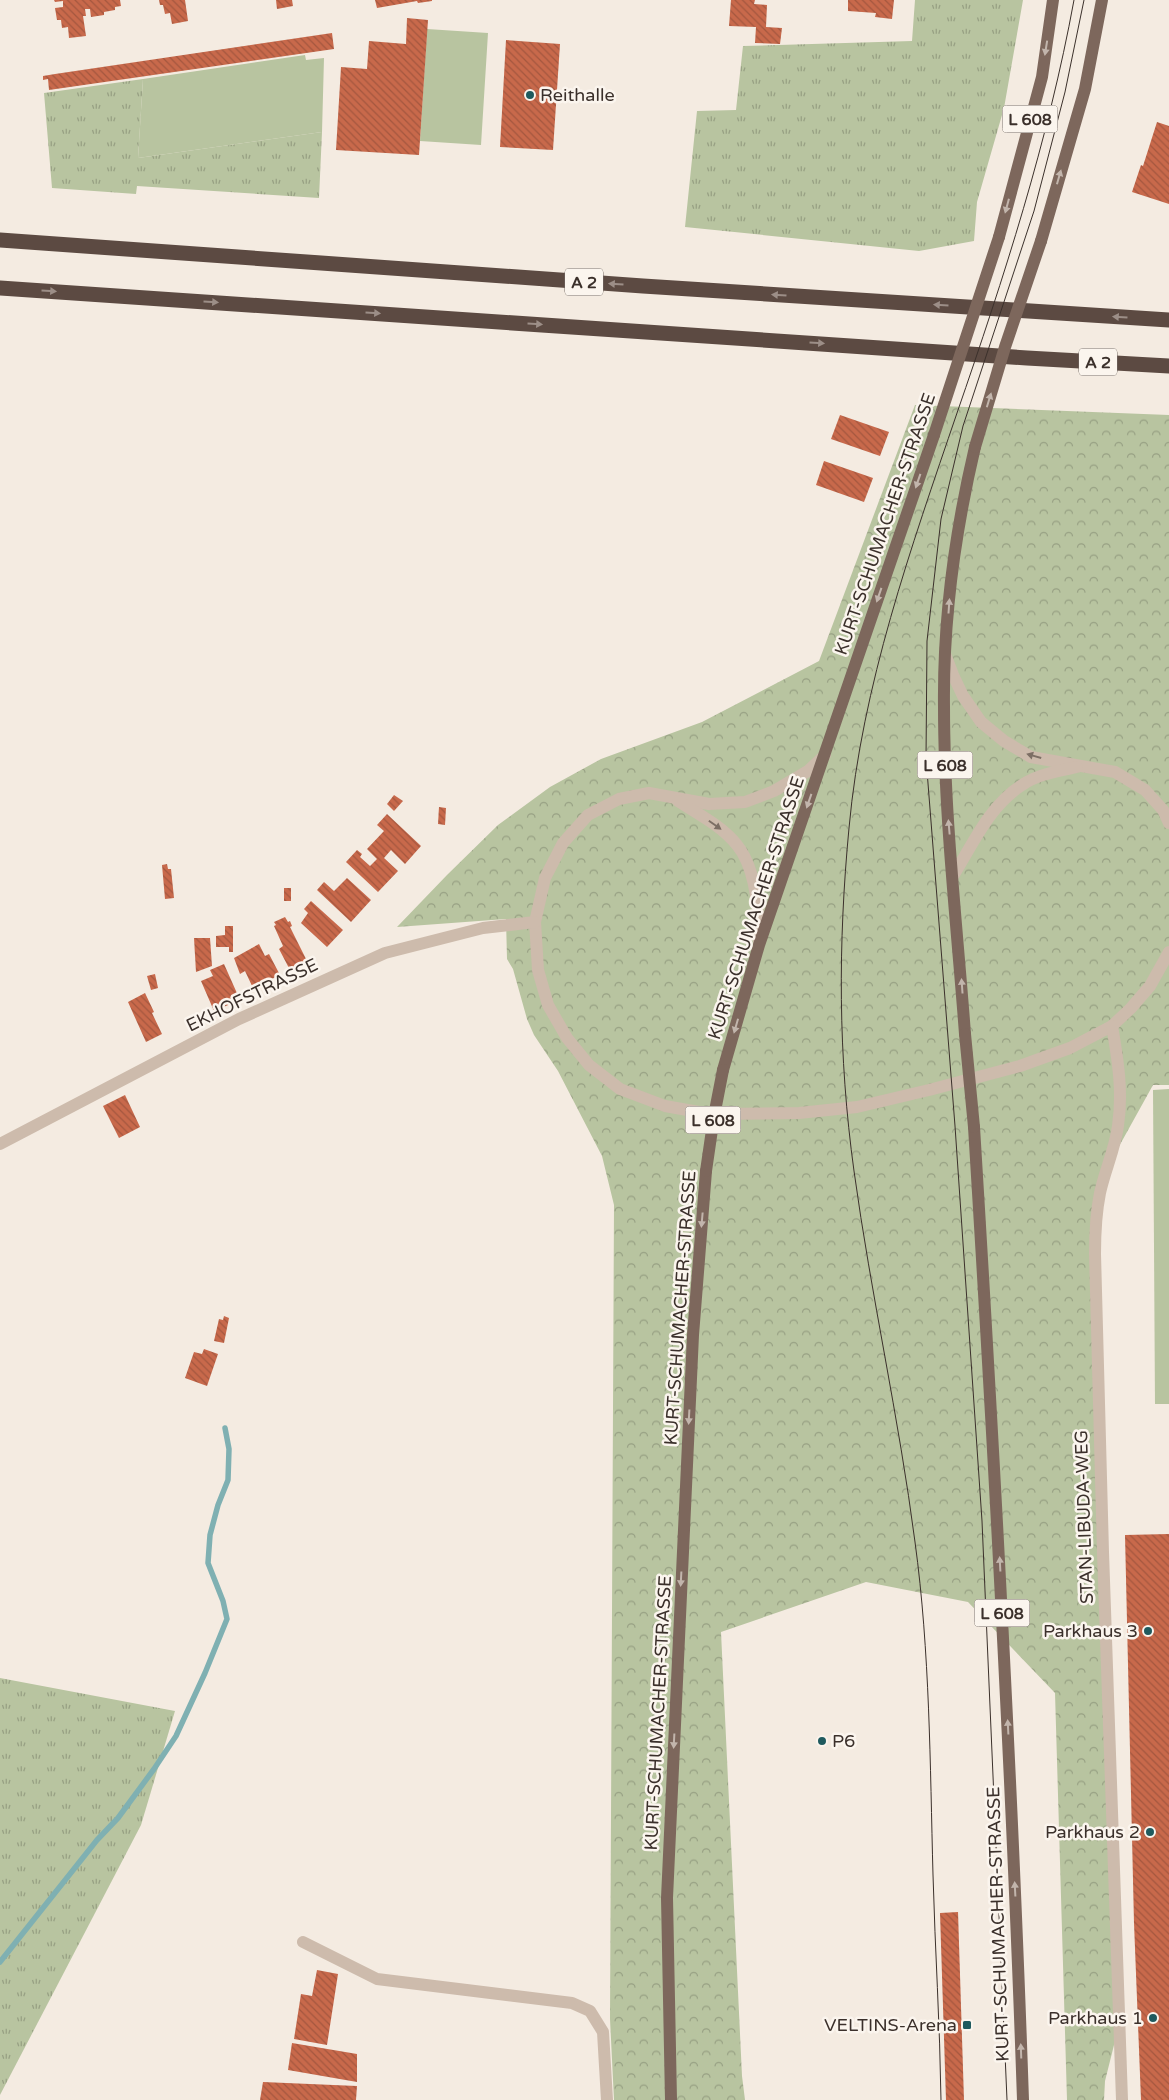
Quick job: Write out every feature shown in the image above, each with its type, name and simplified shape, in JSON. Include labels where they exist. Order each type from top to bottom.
[{"type":"highway","name":"A 2","points":[[0,240],[643,286],[1169,320]]},
{"type":"highway","name":"A 2","points":[[0,288],[1169,366]]},
{"type":"main road","name":"KURT-SCHUMACHER-STRASSE","points":[[671,2100],[667,1898],[693,1334],[706,1171],[714,1116],[723,1070],[759,945],[934,435],[999,237],[1042,77],[1054,0]]},
{"type":"main road","name":"KURT-SCHUMACHER-STRASSE","points":[[1023,2100],[1017,1924],[995,1465],[974,1127],[947,809],[944,705],[945,654],[951,575],[963,498],[975,447],[1005,348],[1041,241],[1084,90],[1102,0]]},
{"type":"street","points":[[945,654],[952,675],[981,722],[1004,741],[1031,756],[1115,772],[1146,790],[1163,810],[1169,823]]},
{"type":"street","points":[[825,755],[802,774],[774,791],[745,802],[709,804],[649,793],[619,799],[588,815],[563,843],[545,878],[535,922],[538,970],[548,1005],[567,1038],[589,1065],[620,1089],[665,1106],[710,1114],[781,1114],[857,1107],[929,1090],[1020,1066],[1070,1048],[1112,1026],[1150,986],[1169,952]]},
{"type":"street","points":[[953,876],[998,804],[1023,784],[1046,774],[1082,766]]},
{"type":"street","points":[[674,798],[719,828],[738,846],[750,872],[759,917],[759,945]]},
{"type":"street","name":"EKHOFSTRASSE","points":[[0,1144],[239,1019],[376,956],[483,928],[535,922]]},
{"type":"street","name":"STAN-LIBUDA-WEG","points":[[1112,1026],[1120,1071],[1121,1102],[1118,1128],[1100,1192],[1095,1222],[1095,1254],[1101,1505],[1122,2100]]},
{"type":"street","points":[[303,1942],[377,1979],[572,2003],[590,2011],[603,2032],[607,2100]]},
{"type":"green space","points":[[915,0],[1023,0],[1004,108],[977,202],[974,241],[919,251],[685,227],[697,111],[736,110],[743,46],[912,41]]},
{"type":"green space","points":[[427,29],[488,33],[481,145],[420,141]]},
{"type":"green space","points":[[305,55],[306,60],[324,58],[322,132],[138,158],[143,79]]},
{"type":"green space","points":[[143,79],[138,158],[322,132],[319,198],[137,186],[136,194],[52,188],[44,93]]},
{"type":"green space","points":[[915,405],[1169,415],[1169,1085],[1153,1085],[1112,1159],[1094,1220],[1116,2037],[1105,2081],[1104,2100],[1067,2100],[1055,1693],[968,1602],[866,1582],[721,1632],[742,2076],[745,2100],[614,2100],[610,2019],[614,1205],[602,1156],[558,1071],[534,1035],[527,1019],[513,969],[507,959],[506,919],[397,927],[498,825],[550,787],[601,759],[702,722],[819,661]]},
{"type":"green space","points":[[1169,1089],[1169,1404],[1155,1404],[1153,1090]]},
{"type":"green space","points":[[0,1678],[175,1711],[141,1825],[0,2095]]},
{"type":"building","points":[[54,0],[120,0],[121,6],[115,7],[115,10],[104,12],[104,15],[91,17],[90,9],[85,9],[86,16],[83,16],[86,36],[69,38],[68,27],[62,28],[61,20],[57,20],[55,8],[63,7],[63,1],[55,2]]},
{"type":"building","points":[[159,0],[185,0],[188,21],[172,24],[170,13],[165,14],[163,5],[160,5]]},
{"type":"building","points":[[276,0],[292,0],[293,6],[277,9]]},
{"type":"building","points":[[375,0],[432,1],[418,3],[417,1],[377,8]]},
{"type":"building","points":[[731,0],[755,0],[754,4],[767,5],[766,27],[782,28],[780,44],[755,43],[756,27],[729,26]]},
{"type":"building","points":[[848,0],[894,0],[892,19],[875,17],[876,13],[848,11]]},
{"type":"building","points":[[407,18],[428,20],[419,155],[336,150],[341,67],[367,69],[369,41],[406,44]]},
{"type":"building","points":[[332,33],[334,49],[49,90],[48,79],[43,80],[43,76],[55,74]]},
{"type":"building","name":"Reithalle","points":[[506,40],[560,44],[553,150],[500,147]]},
{"type":"building","points":[[1157,122],[1169,126],[1169,204],[1132,192],[1141,165],[1143,166]]},
{"type":"building","points":[[840,415],[889,432],[880,456],[831,439]]},
{"type":"building","points":[[824,461],[873,478],[864,502],[816,485]]},
{"type":"building","points":[[394,795],[403,801],[394,811],[387,804]]},
{"type":"building","points":[[439,807],[446,808],[445,825],[438,824]]},
{"type":"building","points":[[387,814],[421,846],[405,864],[391,850],[384,858],[398,871],[378,892],[346,862],[357,850],[362,854],[360,857],[370,866],[377,859],[367,849],[384,831],[377,825]]},
{"type":"building","points":[[167,864],[168,869],[171,869],[174,898],[165,899],[162,865]]},
{"type":"building","points":[[347,878],[371,900],[351,922],[317,890],[324,882],[334,891]]},
{"type":"building","points":[[284,888],[291,888],[291,901],[284,901]]},
{"type":"building","points":[[311,901],[343,930],[327,947],[301,923],[308,913],[304,909]]},
{"type":"building","points":[[285,917],[288,922],[290,921],[292,926],[290,927],[307,961],[290,970],[279,949],[283,946],[274,926],[276,925],[274,922]]},
{"type":"building","points":[[225,926],[233,926],[233,952],[229,952],[229,947],[216,947],[216,936],[225,935]]},
{"type":"building","points":[[194,938],[210,938],[212,966],[196,972]]},
{"type":"building","points":[[259,944],[265,956],[269,954],[280,975],[253,988],[245,971],[240,974],[234,958]]},
{"type":"building","points":[[224,964],[240,1000],[214,1011],[201,981],[213,976],[210,970]]},
{"type":"building","points":[[155,974],[158,988],[151,990],[147,976]]},
{"type":"building","points":[[145,993],[162,1034],[146,1042],[128,1002]]},
{"type":"building","points":[[125,1095],[140,1127],[119,1138],[103,1106]]},
{"type":"building","points":[[224,1316],[229,1318],[224,1343],[214,1341],[219,1319],[223,1320]]},
{"type":"building","points":[[204,1349],[218,1354],[207,1386],[185,1378],[194,1352],[202,1354]]},
{"type":"building","points":[[1169,1534],[1169,2100],[1141,2100],[1134,1923],[1125,1535]]},
{"type":"building","points":[[958,1912],[964,2100],[946,2100],[940,1913]]},
{"type":"building","points":[[317,1970],[338,1974],[327,2045],[294,2039],[301,1994],[312,1996]]},
{"type":"building","points":[[292,2043],[357,2054],[357,2082],[288,2070]]},
{"type":"building","points":[[263,2082],[357,2086],[356,2100],[260,2100]]},
{"type":"waterway","points":[[0,1962],[97,1840],[118,1818],[154,1769],[176,1736],[205,1673],[227,1619],[223,1601],[208,1563],[210,1535],[218,1505],[228,1480],[229,1449],[225,1428]]},
{"type":"tram line","points":[[941,2100],[924,1625],[915,1542],[901,1449],[868,1264],[849,1128],[842,1042],[841,1000],[845,871],[855,775],[877,669],[906,566],[1008,260],[1038,157],[1074,0]]},
{"type":"tram line","points":[[1007,2100],[982,1521],[955,1126],[926,758],[927,641],[941,519],[963,426],[1034,211],[1065,92],[1084,0]]},
{"type":"place","name":"Reithalle","points":[[530,95]]},
{"type":"place","name":"Parkhaus 3","points":[[1148,1631]]},
{"type":"place","name":"P6","points":[[822,1741]]},
{"type":"place","name":"Parkhaus 2","points":[[1150,1832]]},
{"type":"place","name":"Parkhaus 1","points":[[1153,2018]]},
{"type":"place","name":"VELTINS-Arena","points":[[967,2025]]}]
